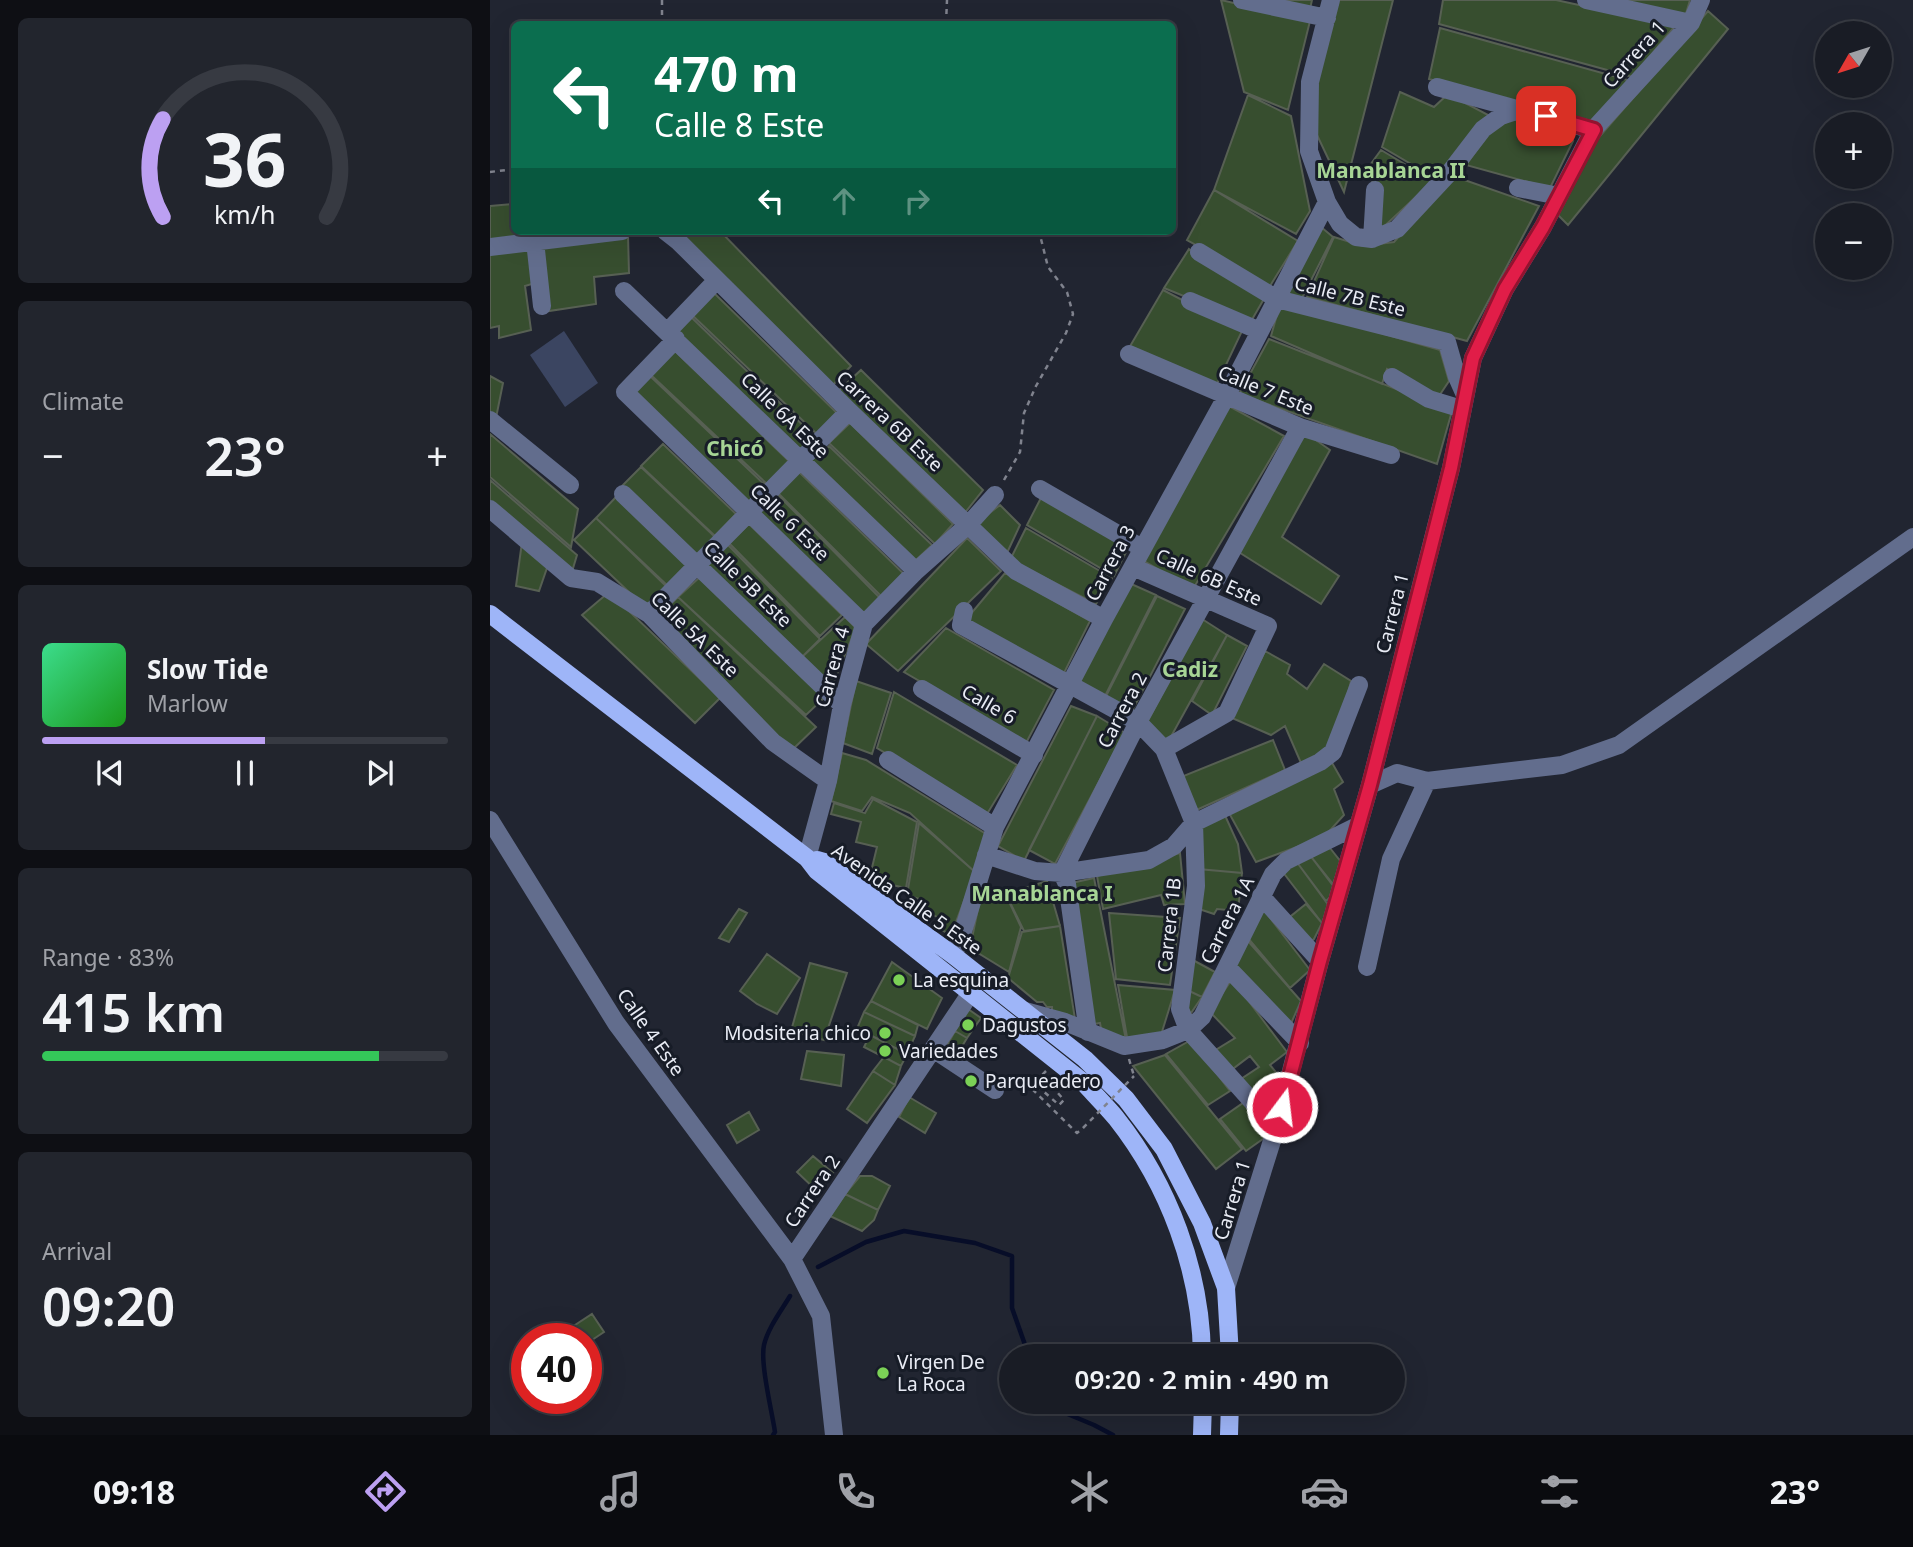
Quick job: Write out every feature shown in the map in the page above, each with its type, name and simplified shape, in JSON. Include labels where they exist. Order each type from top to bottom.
[{"type":"main road","name":"Avenida Calle 5 Este","points":[[490,614],[807,858],[817,871],[1083,1082],[1107,1108],[1141,1153],[1172,1213],[1192,1274],[1202,1344]]},
{"type":"main road","name":"Avenida Calle 5 Este","points":[[807,858],[824,862],[953,955],[1085,1059],[1118,1091],[1164,1149],[1202,1223],[1226,1288],[1229,1344]]},
{"type":"main road","points":[[1202,1435],[1203,1414]]},
{"type":"main road","points":[[1229,1435],[1230,1414]]},
{"type":"street","points":[[1242,0],[1329,9],[1310,82],[1309,151],[1327,202],[1340,224],[1356,237],[1371,239],[1397,229],[1450,172],[1483,129],[1502,116],[1522,109]]},
{"type":"street","points":[[1586,0],[1691,23]]},
{"type":"street","name":"Carrera 1","points":[[1226,1288],[1276,1128],[1370,785],[1451,468],[1473,358],[1505,289],[1594,130],[1691,23],[1701,0]]},
{"type":"street","points":[[1437,87],[1594,130]]},
{"type":"street","points":[[1518,188],[1559,196]]},
{"type":"street","points":[[1371,239],[1375,190]]},
{"type":"street","name":"Carrera 3","points":[[953,955],[960,941],[995,827],[1142,548],[1226,397],[1327,202]]},
{"type":"street","points":[[490,247],[587,235]]},
{"type":"street","name":"Carrera 6B Este","points":[[670,235],[1016,571],[1104,619]]},
{"type":"street","points":[[535,241],[542,306]]},
{"type":"street","name":"Calle 7B Este","points":[[1199,252],[1277,299],[1447,342],[1464,402]]},
{"type":"street","points":[[672,335],[716,281]]},
{"type":"street","name":"Calle 6A Este","points":[[624,291],[916,571]]},
{"type":"street","points":[[1190,301],[1260,331]]},
{"type":"street","name":"Calle 6 Este","points":[[672,335],[625,392],[864,624]]},
{"type":"street","name":"Calle 7 Este","points":[[1129,354],[1300,428],[1391,455]]},
{"type":"street","points":[[1392,377],[1429,399],[1464,402]]},
{"type":"street","points":[[649,614],[849,411]]},
{"type":"street","points":[[490,420],[570,485]]},
{"type":"street","name":"Carrera 2","points":[[1062,873],[1138,722],[1300,428]]},
{"type":"street","name":"Calle 6B Este","points":[[1040,489],[1142,548]]},
{"type":"street","name":"Calle 5B Este","points":[[624,494],[842,705]]},
{"type":"street","name":"Carrera 4","points":[[807,858],[828,781],[842,705],[864,624],[916,571],[969,524],[995,495]]},
{"type":"street","name":"Calle 5A Este","points":[[490,509],[571,578],[597,582],[649,614],[773,741],[828,781]]},
{"type":"street","points":[[1370,785],[1397,773],[1427,780],[1562,765],[1619,745],[1913,537]]},
{"type":"street","name":"Calle 6B Este","points":[[1133,567],[1268,626],[1227,713],[1164,749]]},
{"type":"street","points":[[964,611],[961,625],[1138,722]]},
{"type":"street","name":"Carrera 1B","points":[[1062,873],[1149,860],[1174,846],[1194,823],[1320,762],[1333,752],[1359,685]]},
{"type":"street","name":"Calle 6","points":[[922,689],[1034,755]]},
{"type":"street","name":"Carrera 1B","points":[[1138,722],[1164,749],[1194,823],[1196,886],[1180,1009],[1188,1030]]},
{"type":"street","points":[[888,760],[995,827]]},
{"type":"street","points":[[1367,967],[1391,859],[1427,780]]},
{"type":"street","name":"Calle 4 Este","points":[[490,820],[616,1023],[792,1259]]},
{"type":"street","name":"Carrera 1A","points":[[1188,1030],[1202,1017],[1273,874],[1286,862],[1357,826]]},
{"type":"street","points":[[986,855],[1035,871],[1062,873],[1067,884],[1088,1032]]},
{"type":"street","points":[[1261,896],[1320,961]]},
{"type":"street","points":[[1227,967],[1300,1043]]},
{"type":"street","name":"Carrera 2","points":[[834,1435],[821,1316],[792,1259],[970,994]]},
{"type":"street","points":[[1023,1010],[1065,1022],[1124,1046],[1163,1040],[1188,1030],[1276,1128]]},
{"type":"street","points":[[933,1049],[995,1090]]},
{"type":"path","points":[[662,0],[663,21]]},
{"type":"path","points":[[946,21],[947,0]]},
{"type":"path","points":[[490,172],[511,169]]},
{"type":"path","points":[[995,495],[1020,452],[1024,413],[1035,386],[1066,333],[1073,314],[1067,292],[1048,267],[1040,235]]},
{"type":"path","points":[[1055,1061],[1042,1075],[1064,1100],[1059,1105],[1034,1083],[1029,1086],[1077,1133],[1134,1076]]},
{"type":"shaded area","points":[[564,331],[598,383],[565,407],[530,355]]},
{"type":"building","points":[[1221,0],[1310,21],[1288,110],[1244,92]]},
{"type":"building","points":[[1262,0],[1312,0],[1310,9]]},
{"type":"building","points":[[1337,0],[1393,0],[1344,192],[1317,135],[1316,76]]},
{"type":"building","points":[[1443,0],[1556,0],[1675,26],[1633,77],[1439,24]]},
{"type":"building","points":[[1604,0],[1690,0],[1685,17]]},
{"type":"building","points":[[1708,11],[1728,29],[1568,225],[1556,213],[1594,143]]},
{"type":"building","points":[[1440,28],[1631,81],[1589,124],[1429,79]]},
{"type":"building","points":[[1400,92],[1434,107],[1448,94],[1492,117],[1435,178],[1382,147]]},
{"type":"building","points":[[1248,95],[1291,116],[1310,211],[1296,234],[1214,190]]},
{"type":"building","points":[[1513,119],[1573,141],[1550,188],[1466,165],[1492,129]]},
{"type":"building","points":[[1381,150],[1433,181],[1377,233],[1381,192],[1365,172]]},
{"type":"building","points":[[1453,176],[1539,206],[1467,341],[1307,297],[1334,237],[1363,246],[1394,242]]},
{"type":"building","points":[[1214,190],[1298,241],[1270,286],[1187,240]]},
{"type":"building","points":[[511,204],[511,235],[560,235],[490,244],[490,206]]},
{"type":"building","points":[[1321,227],[1333,237],[1301,300],[1285,294]]},
{"type":"building","points":[[628,235],[629,273],[594,277],[596,304],[549,311],[540,248]]},
{"type":"building","points":[[724,235],[851,366],[830,388],[682,237]]},
{"type":"building","points":[[530,249],[535,283],[525,286],[531,330],[499,338],[499,326],[490,328],[490,251]]},
{"type":"building","points":[[1189,249],[1265,297],[1250,323],[1164,288]]},
{"type":"building","points":[[1163,290],[1242,331],[1216,386],[1129,348]]},
{"type":"building","points":[[714,293],[839,415],[819,436],[691,314]]},
{"type":"building","points":[[1280,304],[1440,350],[1449,381],[1439,396],[1387,369],[1382,384],[1271,336]]},
{"type":"building","points":[[690,316],[816,438],[801,455],[672,332]]},
{"type":"building","points":[[1269,339],[1452,411],[1437,464],[1239,394]]},
{"type":"building","points":[[675,351],[791,463],[768,485],[651,375]]},
{"type":"building","points":[[861,370],[983,490],[964,514],[837,392]]},
{"type":"building","points":[[490,376],[503,383],[496,418],[490,413]]},
{"type":"building","points":[[650,376],[766,486],[747,505],[631,393]]},
{"type":"building","points":[[1227,405],[1284,436],[1193,589],[1144,561]]},
{"type":"building","points":[[850,423],[953,524],[935,544],[829,443]]},
{"type":"building","points":[[1303,431],[1330,450],[1282,537],[1339,576],[1321,604],[1237,551]]},
{"type":"building","points":[[490,434],[578,509],[571,547],[490,477]]},
{"type":"building","points":[[663,444],[736,514],[715,536],[641,466]]},
{"type":"building","points":[[829,446],[932,545],[912,564],[808,463]]},
{"type":"building","points":[[641,467],[715,537],[694,558],[620,488]]},
{"type":"building","points":[[799,472],[907,577],[883,598],[778,493]]},
{"type":"building","points":[[490,480],[577,555],[571,575],[490,505]]},
{"type":"building","points":[[776,493],[882,600],[862,618],[755,513]]},
{"type":"building","points":[[1043,494],[1128,548],[1114,576],[1027,525]]},
{"type":"building","points":[[617,496],[691,566],[670,588],[596,518]]},
{"type":"building","points":[[1000,505],[1020,525],[1006,555],[974,525]]},
{"type":"building","points":[[596,518],[669,589],[648,610],[574,540]]},
{"type":"building","points":[[749,524],[842,615],[820,636],[729,543]]},
{"type":"building","points":[[1026,528],[1112,578],[1096,604],[1010,560]]},
{"type":"building","points":[[967,538],[1001,571],[898,671],[866,644]]},
{"type":"building","points":[[522,542],[548,565],[539,591],[516,586]]},
{"type":"building","points":[[727,544],[820,639],[801,658],[703,566]]},
{"type":"building","points":[[1005,573],[1090,621],[1063,675],[964,622]]},
{"type":"building","points":[[701,576],[825,697],[806,715],[678,597]]},
{"type":"building","points":[[1129,583],[1156,595],[1103,700],[1076,687]]},
{"type":"building","points":[[609,592],[720,698],[695,723],[582,615]]},
{"type":"building","points":[[1157,596],[1185,609],[1131,713],[1104,700]]},
{"type":"building","points":[[678,597],[816,727],[792,750],[657,618]]},
{"type":"building","points":[[845,617],[856,628],[833,684],[801,658]]},
{"type":"building","points":[[1202,619],[1227,635],[1168,742],[1145,726]]},
{"type":"building","points":[[946,628],[1054,690],[1026,743],[904,672]]},
{"type":"building","points":[[1227,635],[1247,646],[1212,715],[1192,701]]},
{"type":"building","points":[[1265,651],[1290,665],[1287,674],[1307,689],[1324,664],[1351,681],[1335,748],[1301,763],[1285,726],[1271,735],[1232,718]]},
{"type":"building","points":[[856,681],[891,693],[872,754],[843,743]]},
{"type":"building","points":[[894,692],[1017,765],[987,814],[877,748]]},
{"type":"building","points":[[1071,706],[1097,716],[1024,861],[998,846]]},
{"type":"building","points":[[1097,716],[1125,733],[1055,864],[1029,850]]},
{"type":"building","points":[[1273,740],[1285,770],[1192,812],[1181,777]]},
{"type":"building","points":[[842,753],[866,760],[986,834],[975,872],[910,813],[872,797],[862,811],[831,801]]},
{"type":"building","points":[[1331,761],[1343,782],[1334,789],[1344,815],[1324,837],[1256,862],[1229,813]]},
{"type":"building","points":[[873,799],[917,822],[906,888],[869,880],[877,847],[856,842],[861,822],[831,814],[834,803],[865,813]]},
{"type":"building","points":[[1223,811],[1238,844],[1242,873],[1198,869],[1195,824]]},
{"type":"building","points":[[919,823],[975,872],[951,935],[936,927],[937,917],[930,913],[931,910],[920,908],[919,899],[907,895]]},
{"type":"building","points":[[1330,848],[1341,862],[1333,884],[1309,854]]},
{"type":"building","points":[[1180,853],[1185,904],[1164,905],[1161,895],[1103,909],[1097,876]]},
{"type":"building","points":[[1309,854],[1337,891],[1326,901],[1296,861]]},
{"type":"building","points":[[1296,861],[1329,906],[1322,923],[1282,871]]},
{"type":"building","points":[[1198,869],[1242,873],[1238,911],[1217,909],[1214,914],[1196,908]]},
{"type":"building","points":[[1094,878],[1126,1040],[1102,1034],[1100,1023],[1094,1024],[1067,884]]},
{"type":"building","points":[[1047,881],[1060,926],[1024,931],[1006,894]]},
{"type":"building","points":[[982,889],[1005,893],[1021,927],[1009,972],[970,948]]},
{"type":"building","points":[[1306,904],[1322,923],[1314,939],[1307,944],[1286,920]]},
{"type":"building","points":[[1261,906],[1310,970],[1290,988],[1247,937]]},
{"type":"building","points":[[739,909],[747,913],[729,942],[719,938]]},
{"type":"building","points":[[1109,913],[1180,918],[1170,985],[1116,979]]},
{"type":"building","points":[[1060,926],[1075,1019],[1052,1012],[1052,1007],[1037,1002],[1008,978],[1022,932]]},
{"type":"building","points":[[1247,940],[1301,1001],[1289,1028],[1232,968]]},
{"type":"building","points":[[767,954],[800,978],[777,1014],[740,991]]},
{"type":"building","points":[[1191,959],[1215,972],[1202,997],[1185,989]]},
{"type":"building","name":"La esquina","points":[[892,962],[942,998],[927,1029],[871,1001]]},
{"type":"building","points":[[810,963],[847,973],[824,1040],[791,1031]]},
{"type":"building","points":[[1232,979],[1287,1052],[1270,1065],[1279,1076],[1274,1099],[1263,1109],[1238,1081],[1259,1067],[1250,1056],[1230,1071],[1214,1051],[1235,1038],[1210,1012]]},
{"type":"building","points":[[1118,985],[1175,990],[1161,1035],[1128,1043]]},
{"type":"building","points":[[1185,989],[1202,997],[1191,1013],[1182,1007]]},
{"type":"building","points":[[871,1001],[918,1025],[915,1036],[864,1012]]},
{"type":"building","name":"Dagustos","points":[[968,1009],[981,1018],[967,1038],[955,1031]]},
{"type":"building","name":"Modsiteria chico","points":[[864,1012],[915,1036],[907,1054],[870,1035],[856,1031]]},
{"type":"building","points":[[955,1031],[967,1038],[958,1053],[946,1047]]},
{"type":"building","name":"Variedades","points":[[870,1035],[907,1054],[901,1066],[864,1047]]},
{"type":"building","points":[[1191,1040],[1230,1091],[1208,1105],[1166,1054]]},
{"type":"building","points":[[807,1051],[844,1055],[841,1086],[801,1079]]},
{"type":"building","points":[[1165,1055],[1242,1149],[1216,1169],[1133,1066]]},
{"type":"building","points":[[884,1057],[901,1066],[895,1085],[873,1071]]},
{"type":"building","points":[[873,1071],[895,1085],[867,1123],[847,1109]]},
{"type":"building","points":[[909,1097],[936,1113],[925,1133],[899,1117]]},
{"type":"building","points":[[1243,1103],[1267,1136],[1246,1151],[1220,1119]]},
{"type":"building","points":[[749,1112],[759,1130],[737,1143],[727,1125]]},
{"type":"building","points":[[813,1156],[833,1173],[818,1192],[797,1172]]},
{"type":"building","points":[[860,1176],[872,1176],[890,1186],[878,1210],[845,1194]]},
{"type":"building","points":[[845,1194],[878,1210],[874,1220],[862,1231],[830,1216]]},
{"type":"building","points":[[592,1314],[598,1323],[578,1323]]},
{"type":"waterway","points":[[818,1267],[866,1242],[904,1231],[975,1243],[1012,1256],[1012,1308],[1025,1344]]},
{"type":"waterway","points":[[773,1435],[775,1432],[763,1353],[772,1326],[790,1296]]},
{"type":"waterway","points":[[1068,1414],[1113,1435]]},
{"type":"place","name":"La esquina","points":[[899,980]]},
{"type":"place","name":"Dagustos","points":[[968,1025]]},
{"type":"place","name":"Modsiteria chico","points":[[885,1033]]},
{"type":"place","name":"Variedades","points":[[885,1051]]},
{"type":"place","name":"Parqueadero","points":[[971,1081]]},
{"type":"place","name":"Virgen De La Roca","points":[[883,1373]]},
{"type":"district","name":"Manablanca II","points":[[1391,171]]},
{"type":"district","name":"Chicó","points":[[735,449]]},
{"type":"district","name":"Cadiz","points":[[1190,670]]},
{"type":"district","name":"Manablanca I","points":[[1042,894]]},
{"type":"route","points":[[1282,1107],[1370,785],[1431,547],[1451,468],[1473,358],[1505,289],[1543,227],[1594,130],[1546,116]]}]
